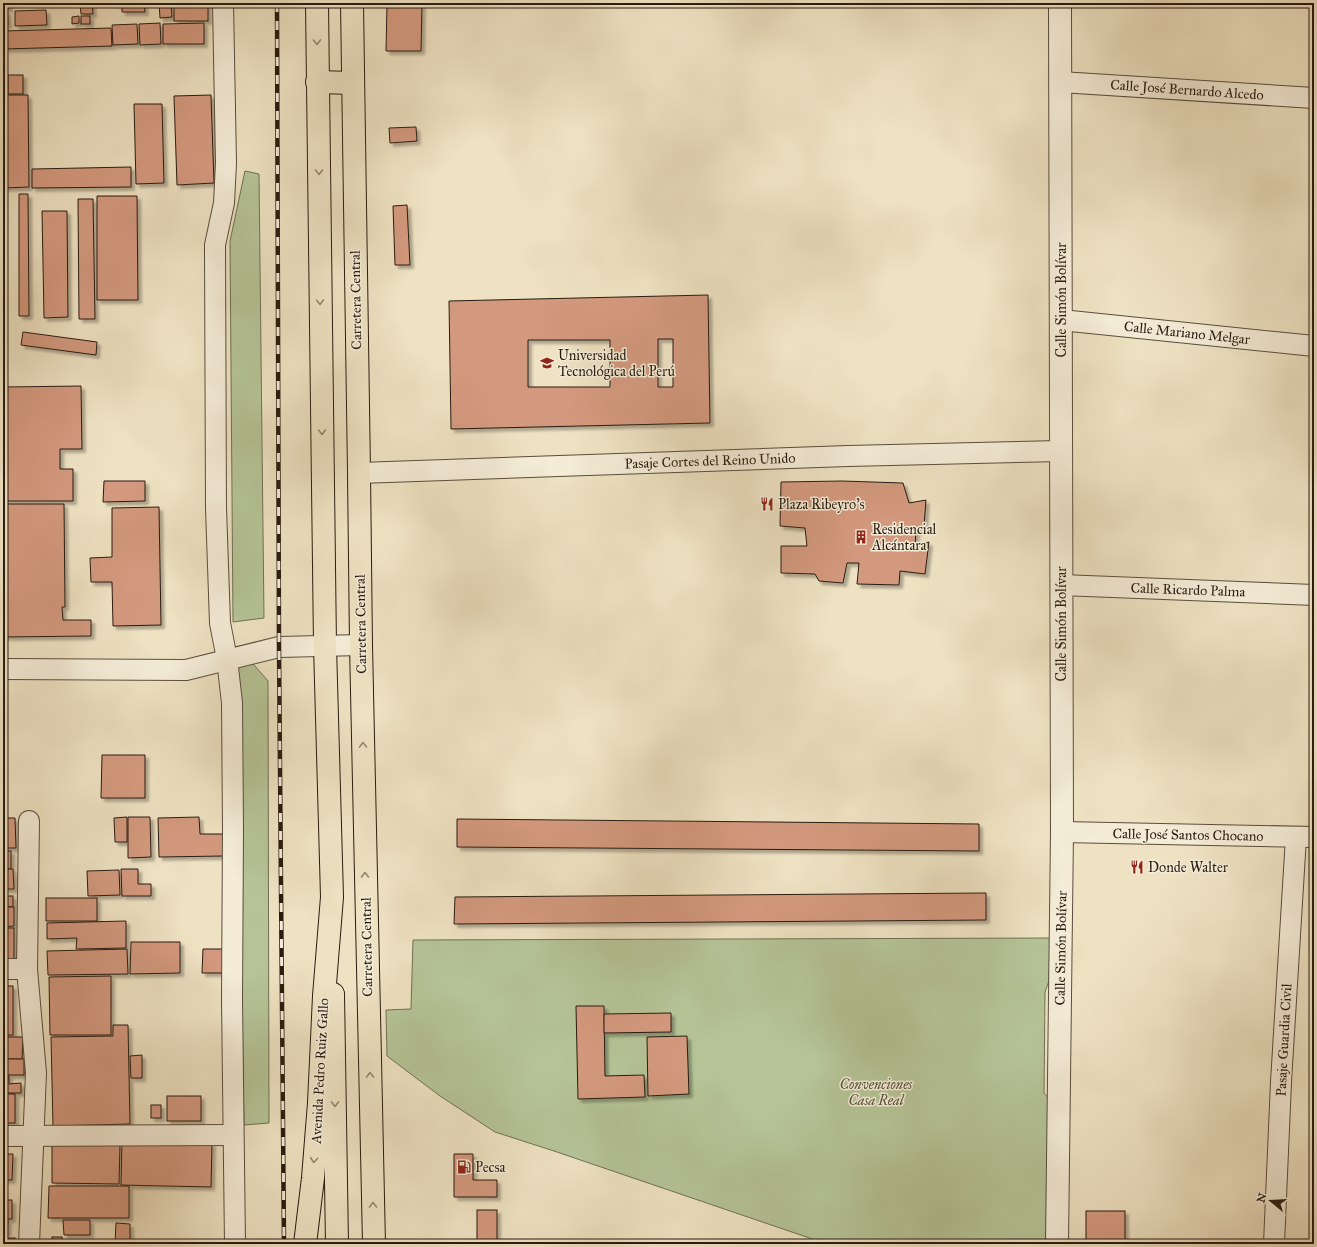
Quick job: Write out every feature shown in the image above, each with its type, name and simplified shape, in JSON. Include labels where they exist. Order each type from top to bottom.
[{"type":"main road","points":[[317,3],[325,646],[332,897],[338,1244]]},
{"type":"main road","name":"Carretera Central","points":[[352,3],[360,645],[374,1244]]},
{"type":"main road","points":[[317,82],[353,83]]},
{"type":"main road","name":"Avenida Pedro Ruiz Gallo","points":[[305,1244],[313,1178],[319,1103],[324,996],[332,897]]},
{"type":"street","points":[[223,3],[226,163],[224,203],[215,245],[216,492],[220,623],[227,659],[232,703],[233,1135],[235,1244]]},
{"type":"street","name":"Calle Simón Bolívar","points":[[1057,1244],[1062,832],[1060,3]]},
{"type":"street","name":"Calle José Bernardo Alcedo","points":[[1060,82],[1314,98]]},
{"type":"street","name":"Calle Mariano Melgar","points":[[1061,320],[1314,346]]},
{"type":"street","name":"Pasaje Cortes del Reino Unido","points":[[359,473],[848,456],[1061,451]]},
{"type":"street","name":"Calle Ricardo Palma","points":[[1061,585],[1314,594]]},
{"type":"street","points":[[3,669],[186,670],[279,646],[360,645]]},
{"type":"street","points":[[29,821],[27,969],[36,1073],[29,1244]]},
{"type":"street","name":"Calle José Santos Chocano","points":[[1062,832],[1305,837]]},
{"type":"street","name":"Pasaje Guardia Civil","points":[[1274,1244],[1281,1082],[1305,837]]},
{"type":"street","points":[[3,969],[27,969]]},
{"type":"street","points":[[3,1136],[233,1135]]},
{"type":"green space","points":[[245,171],[259,174],[264,618],[233,622],[230,241]]},
{"type":"green space","points":[[248,658],[268,681],[269,1123],[244,1125],[236,665]]},
{"type":"green space","name":"Convenciones Casa Real","points":[[1050,938],[1049,981],[1045,992],[1044,1093],[1050,1100],[1048,1244],[827,1244],[495,1132],[440,1096],[387,1056],[386,1010],[411,1009],[413,940]]},
{"type":"building","points":[[3,3],[9,3],[9,8],[3,8]]},
{"type":"building","points":[[80,3],[92,3],[93,14],[81,14]]},
{"type":"building","points":[[114,3],[144,3],[145,12],[122,12],[122,4]]},
{"type":"building","points":[[159,3],[171,3],[172,17],[160,18]]},
{"type":"building","points":[[174,3],[208,3],[208,21],[174,21]]},
{"type":"building","points":[[387,3],[422,3],[421,51],[386,51]]},
{"type":"building","points":[[46,10],[47,25],[15,26],[15,11]]},
{"type":"building","points":[[7,11],[8,25],[3,25],[3,12]]},
{"type":"building","points":[[79,16],[79,23],[72,24],[72,17]]},
{"type":"building","points":[[81,16],[90,16],[90,24],[81,24]]},
{"type":"building","points":[[160,23],[161,44],[140,45],[139,24]]},
{"type":"building","points":[[204,23],[204,44],[163,44],[163,24]]},
{"type":"building","points":[[137,24],[138,44],[113,45],[112,25]]},
{"type":"building","points":[[111,28],[112,46],[3,49],[3,31]]},
{"type":"building","points":[[8,75],[23,75],[23,94],[8,94]]},
{"type":"building","points":[[3,95],[28,95],[29,187],[3,188]]},
{"type":"building","points":[[211,95],[214,183],[177,185],[174,96]]},
{"type":"building","points":[[134,104],[162,104],[164,183],[136,184]]},
{"type":"building","points":[[416,127],[417,141],[390,143],[389,128]]},
{"type":"building","points":[[131,167],[131,187],[32,188],[32,169]]},
{"type":"building","points":[[19,194],[28,194],[29,316],[19,316]]},
{"type":"building","points":[[97,196],[137,196],[138,300],[97,300]]},
{"type":"building","points":[[78,199],[93,199],[95,319],[79,319]]},
{"type":"building","points":[[407,205],[410,265],[395,265],[393,206]]},
{"type":"building","points":[[42,211],[67,211],[68,317],[44,318]]},
{"type":"building","points":[[708,295],[710,423],[451,429],[449,301]],"holes":[[[658,339],[673,339],[673,387],[658,387]],[[528,340],[610,340],[610,387],[528,387]]]},
{"type":"building","points":[[23,332],[97,342],[96,355],[21,345]]},
{"type":"building","points":[[81,386],[82,449],[60,449],[60,469],[73,469],[73,501],[3,501],[3,387]]},
{"type":"building","points":[[104,481],[145,481],[145,501],[103,502]]},
{"type":"building","name":"Residencial Alcántara","points":[[842,481],[903,483],[909,503],[926,500],[924,526],[916,532],[915,546],[929,542],[925,574],[900,571],[899,585],[857,584],[859,563],[847,563],[843,583],[819,581],[815,574],[781,573],[781,546],[807,546],[805,528],[780,526],[781,482]]},
{"type":"building","points":[[3,504],[64,504],[65,607],[62,607],[63,620],[91,620],[91,636],[3,637]]},
{"type":"building","points":[[159,507],[161,625],[113,626],[112,582],[91,582],[90,558],[112,557],[112,508]]},
{"type":"building","points":[[102,755],[145,755],[145,798],[101,798]]},
{"type":"building","points":[[127,817],[127,842],[115,842],[114,818]]},
{"type":"building","points":[[128,817],[150,817],[151,857],[128,858]]},
{"type":"building","points":[[199,817],[200,834],[223,834],[223,856],[159,857],[158,818]]},
{"type":"building","points":[[3,818],[15,818],[16,848],[3,848]]},
{"type":"building","points":[[457,819],[979,824],[979,851],[457,847]]},
{"type":"building","points":[[3,851],[11,851],[11,869],[3,869]]},
{"type":"building","points":[[3,869],[13,869],[14,889],[3,889]]},
{"type":"building","points":[[121,869],[138,869],[138,884],[151,884],[151,896],[122,896]]},
{"type":"building","points":[[119,870],[120,895],[88,896],[87,871]]},
{"type":"building","points":[[986,893],[986,920],[454,924],[455,897]]},
{"type":"building","points":[[3,896],[13,896],[13,907],[3,907]]},
{"type":"building","points":[[46,898],[97,898],[97,921],[46,921]]},
{"type":"building","points":[[3,907],[14,907],[14,926],[3,927]]},
{"type":"building","points":[[126,921],[126,948],[76,949],[77,938],[47,939],[47,923]]},
{"type":"building","points":[[3,928],[14,928],[14,961],[3,961]]},
{"type":"building","points":[[131,942],[180,942],[180,973],[130,974]]},
{"type":"building","points":[[127,949],[128,974],[48,975],[47,951]]},
{"type":"building","points":[[203,949],[228,949],[228,973],[202,973]]},
{"type":"building","points":[[111,976],[111,1035],[50,1035],[49,977]]},
{"type":"building","points":[[3,986],[13,986],[13,1035],[3,1035]]},
{"type":"building","points":[[576,1006],[604,1006],[605,1076],[644,1075],[645,1097],[578,1099]]},
{"type":"building","points":[[671,1013],[671,1032],[604,1033],[604,1014]]},
{"type":"building","points":[[113,1025],[128,1025],[130,1124],[53,1126],[51,1037],[113,1036]]},
{"type":"building","points":[[687,1036],[689,1094],[648,1096],[647,1037]]},
{"type":"building","points":[[3,1037],[23,1037],[22,1059],[3,1059]]},
{"type":"building","points":[[142,1055],[142,1078],[131,1078],[130,1056]]},
{"type":"building","points":[[3,1059],[24,1059],[24,1075],[3,1075]]},
{"type":"building","points":[[3,1076],[9,1076],[9,1084],[21,1083],[21,1093],[3,1093]]},
{"type":"building","points":[[3,1094],[15,1094],[15,1123],[3,1123]]},
{"type":"building","points":[[167,1096],[201,1096],[201,1121],[167,1121]]},
{"type":"building","points":[[151,1105],[161,1105],[161,1118],[151,1118]]},
{"type":"building","points":[[122,1141],[212,1143],[211,1187],[121,1185]]},
{"type":"building","points":[[52,1144],[120,1145],[119,1184],[52,1183]]},
{"type":"building","points":[[3,1154],[13,1154],[12,1180],[3,1180]]},
{"type":"building","name":"Pecsa","points":[[454,1154],[473,1154],[473,1180],[497,1180],[497,1197],[454,1197]]},
{"type":"building","points":[[49,1186],[129,1186],[129,1218],[48,1218]]},
{"type":"building","points":[[3,1200],[12,1200],[12,1219],[3,1219]]},
{"type":"building","name":"Pecsa","points":[[477,1210],[497,1210],[497,1244],[477,1244]]},
{"type":"building","points":[[1086,1211],[1125,1211],[1125,1244],[1086,1244]]},
{"type":"building","points":[[3,1220],[8,1220],[7,1233],[3,1233]]},
{"type":"building","points":[[63,1220],[90,1220],[90,1235],[64,1235]]},
{"type":"building","points":[[116,1223],[130,1224],[130,1244],[115,1244]]},
{"type":"building","points":[[52,1237],[62,1237],[62,1244],[52,1244]]},
{"type":"building","points":[[3,1238],[15,1238],[15,1244],[3,1244]]},
{"type":"railway","points":[[277,3],[279,647],[284,1244]]},
{"type":"place","name":"Universidad Tecnológica del Perú","points":[[547,363]]},
{"type":"place","name":"Plaza Ribeyro’s","points":[[767,504]]},
{"type":"place","name":"Residencial Alcántara","points":[[861,537]]},
{"type":"place","name":"Donde Walter","points":[[1137,867]]},
{"type":"place","name":"Pecsa","points":[[464,1167]]}]
